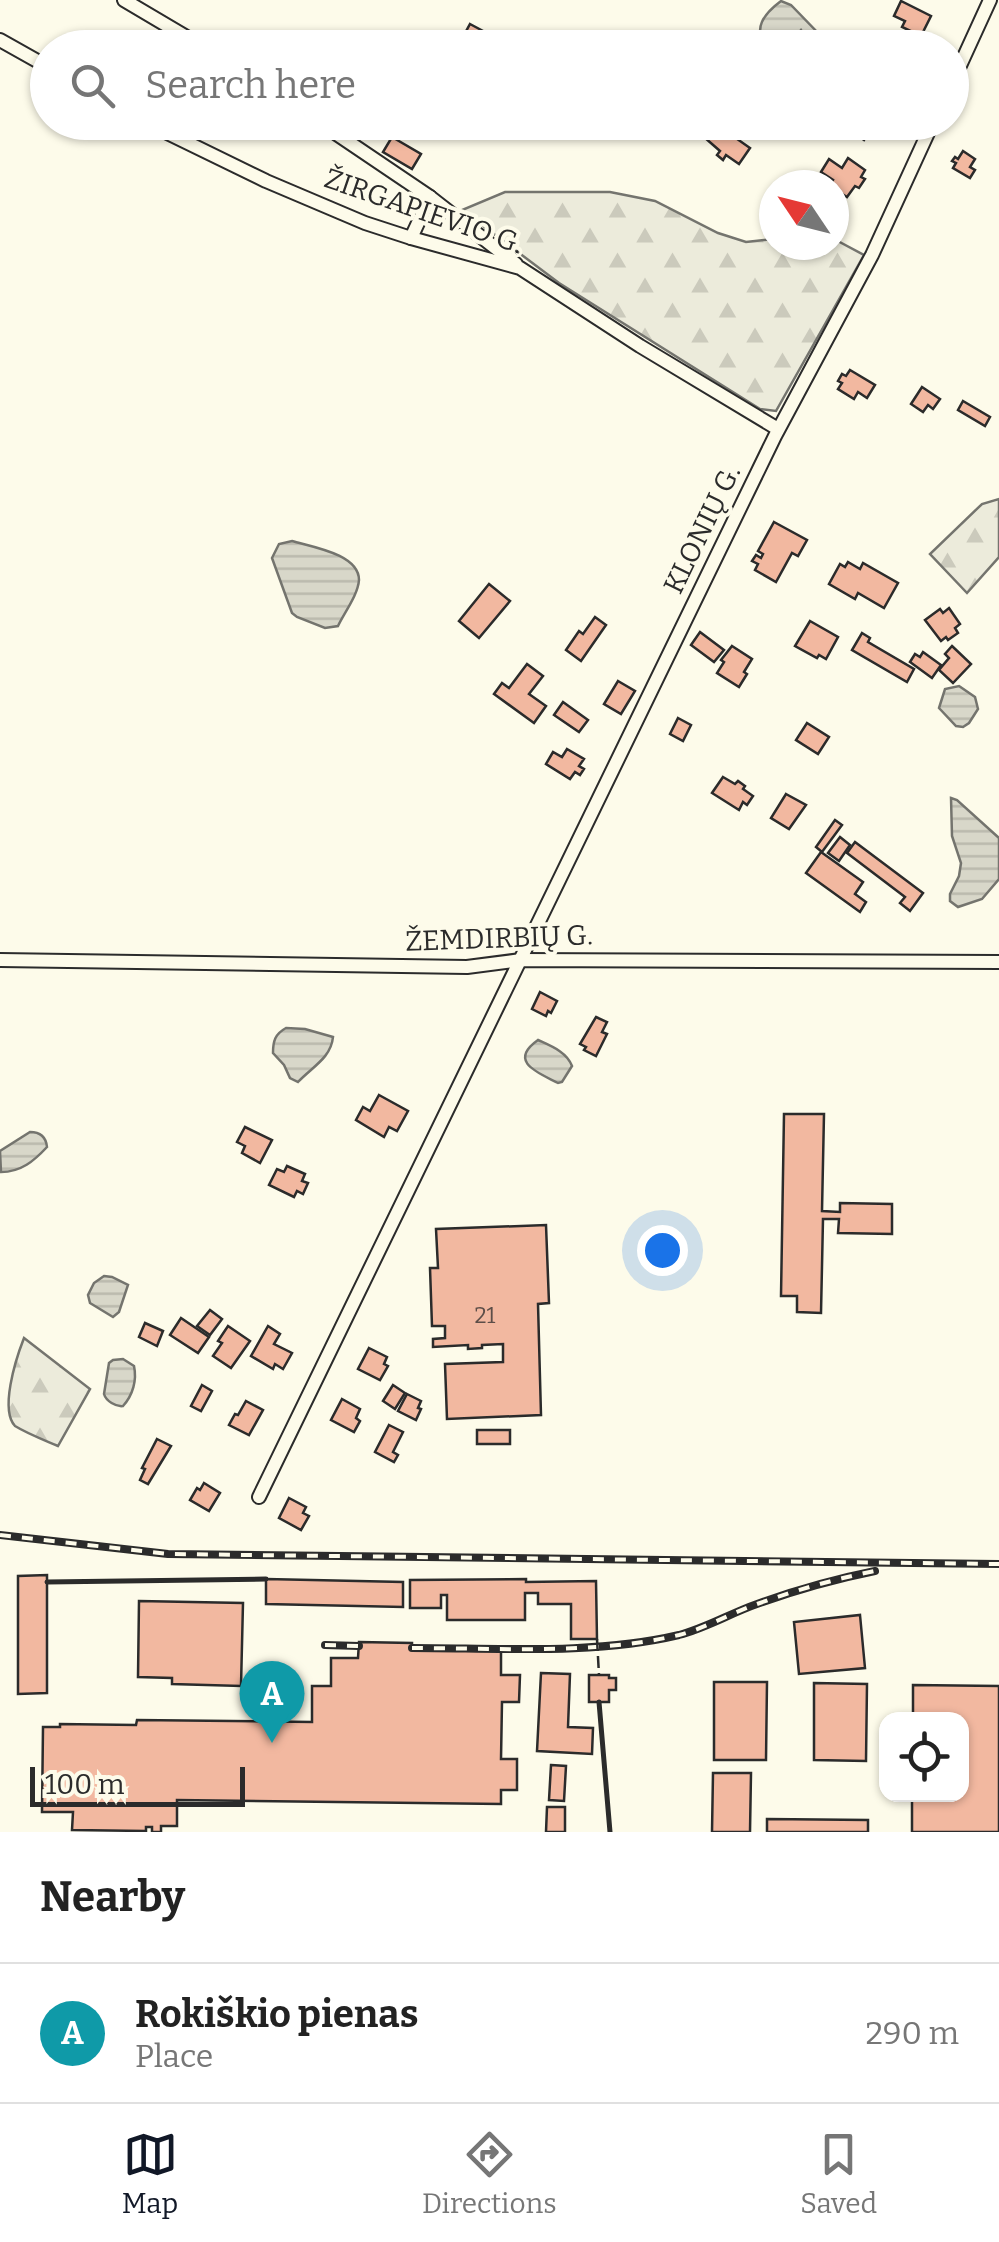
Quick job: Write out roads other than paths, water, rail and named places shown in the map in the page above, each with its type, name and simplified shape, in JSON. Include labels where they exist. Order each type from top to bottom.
[{"type":"street","points":[[124,0],[175,30]]},
{"type":"street","points":[[969,46],[990,0]]},
{"type":"street","points":[[0,40],[30,57]]},
{"type":"street","name":"ŽIRGAPIEVIO G.","points":[[182,140],[365,223],[520,268],[778,429]]},
{"type":"street","points":[[346,140],[430,197],[520,268]]},
{"type":"street","name":"KLONIŲ G.","points":[[258,1497],[778,429],[872,255],[925,140]]},
{"type":"street","points":[[411,238],[430,197]]},
{"type":"street","name":"ŽEMDIRBIŲ G.","points":[[0,960],[467,967],[520,960],[999,962]]},
{"type":"railway","points":[[0,1535],[168,1554],[999,1564]]},
{"type":"railway","points":[[412,1648],[546,1649],[647,1641],[689,1632],[801,1590],[875,1571]]},
{"type":"railway","points":[[325,1645],[359,1646]]},
{"type":"place","name":"Rokiškio pienas","points":[[272,1743]]}]
